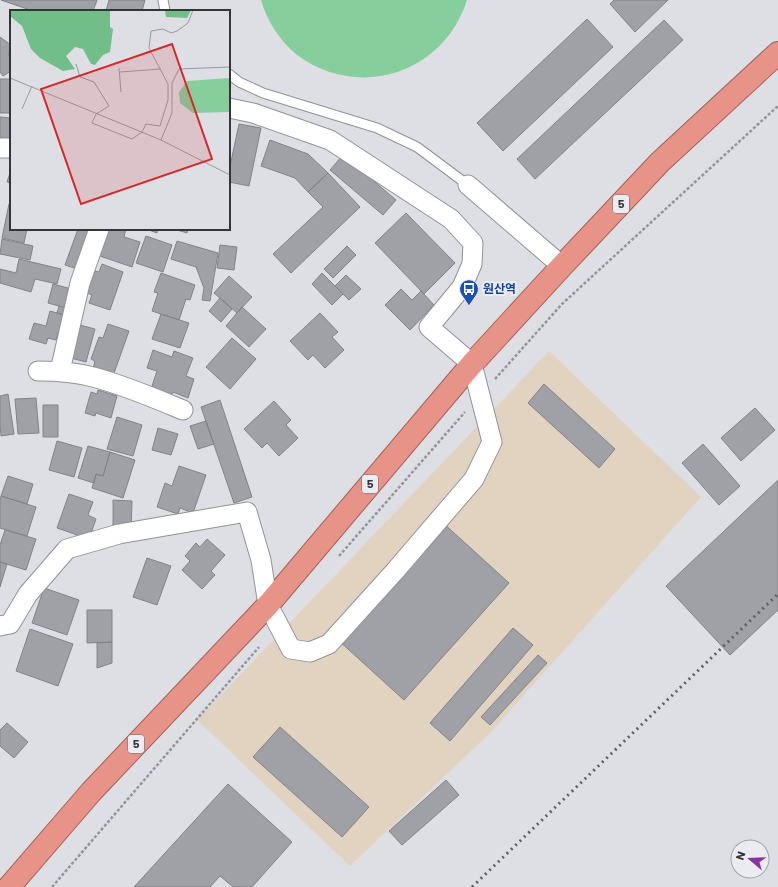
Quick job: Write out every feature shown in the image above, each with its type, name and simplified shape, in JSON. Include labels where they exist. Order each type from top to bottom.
[{"type":"highway","name":"5","points":[[9,887],[91,792],[268,604],[472,364],[562,266],[660,162],[778,53]]},
{"type":"street","points":[[0,626],[10,624],[28,594],[67,548],[119,534],[247,512],[261,560],[268,604],[291,648],[310,652],[329,644],[395,572],[474,479],[492,442],[472,364],[429,326],[462,287],[472,264],[473,243],[452,219],[330,140],[252,113],[230,108]]},
{"type":"street","points":[[468,185],[562,266]]},
{"type":"street","points":[[60,371],[80,283],[99,230]]},
{"type":"street","points":[[38,371],[60,371],[98,378],[150,396],[183,410]]},
{"type":"lane","points":[[163,0],[165,10]]},
{"type":"lane","points":[[230,75],[239,82],[263,93],[378,128],[417,147],[468,185]]},
{"type":"path","points":[[335,560],[562,304],[778,106]]},
{"type":"path","points":[[52,887],[278,624]]},
{"type":"shaded area","points":[[549,351],[701,497],[490,733],[350,866],[197,720]]},
{"type":"green space","points":[[261,0],[467,0],[456,25],[439,46],[419,62],[397,72],[372,77],[346,76],[321,69],[297,55],[275,30]]},
{"type":"building","points":[[1,0],[97,0],[93,10],[30,10]]},
{"type":"building","points":[[109,0],[145,0],[142,10],[106,10]]},
{"type":"building","points":[[614,0],[668,0],[635,32],[610,4]]},
{"type":"building","points":[[587,19],[613,47],[503,151],[477,123]]},
{"type":"building","points":[[664,20],[683,40],[535,179],[517,159]]},
{"type":"building","points":[[0,37],[10,44],[10,51],[8,54],[10,57],[10,72],[3,76],[0,72]]},
{"type":"building","points":[[0,79],[10,79],[10,113],[0,113]]},
{"type":"building","points":[[0,117],[10,118],[10,143],[0,142]]},
{"type":"building","points":[[239,124],[261,128],[249,186],[230,182],[230,166]]},
{"type":"building","points":[[270,140],[308,154],[328,173],[308,192],[295,178],[261,166]]},
{"type":"building","points":[[343,155],[396,200],[383,215],[330,170]]},
{"type":"building","points":[[10,173],[10,183],[7,182]]},
{"type":"building","points":[[328,173],[360,207],[291,273],[273,254],[323,207],[308,192]]},
{"type":"building","points":[[9,204],[10,230],[27,230],[24,243],[2,238]]},
{"type":"building","points":[[406,213],[455,263],[424,294],[375,243]]},
{"type":"building","points":[[78,230],[95,230],[80,270],[65,265]]},
{"type":"building","points":[[105,230],[126,230],[124,237],[140,242],[132,267],[97,255]]},
{"type":"building","points":[[149,230],[158,230],[157,233]]},
{"type":"building","points":[[177,230],[188,230],[187,233]]},
{"type":"building","points":[[146,236],[172,245],[163,272],[136,263]]},
{"type":"building","points":[[2,239],[33,246],[30,260],[0,254]]},
{"type":"building","points":[[177,241],[218,253],[210,301],[202,300],[204,288],[196,267],[171,259]]},
{"type":"building","points":[[220,245],[237,247],[234,270],[217,268]]},
{"type":"building","points":[[347,246],[356,255],[333,278],[324,269]]},
{"type":"building","points":[[19,259],[61,269],[57,284],[35,279],[31,292],[0,283],[0,269],[16,273]]},
{"type":"building","points":[[102,264],[123,272],[110,310],[89,303],[92,295],[87,293],[95,271],[99,272]]},
{"type":"building","points":[[161,273],[195,285],[190,300],[186,299],[179,320],[152,311],[158,293],[154,292]]},
{"type":"building","points":[[322,273],[343,294],[332,305],[312,284]]},
{"type":"building","points":[[346,275],[361,289],[349,300],[335,286]]},
{"type":"building","points":[[229,276],[252,297],[237,313],[214,293]]},
{"type":"building","points":[[53,284],[75,290],[70,309],[48,303]]},
{"type":"building","points":[[401,289],[412,300],[421,291],[434,305],[410,330],[385,305]]},
{"type":"building","points":[[220,298],[232,309],[221,322],[209,311]]},
{"type":"building","points":[[59,306],[70,309],[68,316],[57,313]]},
{"type":"building","points":[[242,307],[266,329],[249,347],[226,326]]},
{"type":"building","points":[[50,311],[68,316],[63,335],[58,333],[56,340],[48,338],[46,344],[29,339],[34,323],[46,326]]},
{"type":"building","points":[[320,313],[338,332],[332,337],[344,350],[325,368],[313,355],[308,360],[290,341]]},
{"type":"building","points":[[161,314],[189,323],[180,348],[152,339]]},
{"type":"building","points":[[76,324],[95,329],[86,362],[67,357]]},
{"type":"building","points":[[108,324],[129,331],[113,376],[93,369],[95,361],[91,359],[99,337],[103,338]]},
{"type":"building","points":[[232,338],[256,359],[230,389],[206,367]]},
{"type":"building","points":[[153,350],[172,357],[174,351],[193,358],[186,376],[194,379],[188,398],[173,392],[171,396],[151,389],[157,371],[147,368]]},
{"type":"building","points":[[544,384],[615,449],[599,468],[528,403]]},
{"type":"building","points":[[98,390],[117,396],[111,418],[96,413],[95,416],[85,413],[91,392],[97,394]]},
{"type":"building","points":[[8,394],[14,434],[1,436],[0,396]]},
{"type":"building","points":[[36,398],[39,433],[18,434],[15,399]]},
{"type":"building","points":[[220,400],[252,497],[234,503],[201,407]]},
{"type":"building","points":[[274,401],[291,420],[286,425],[298,438],[279,456],[267,443],[262,448],[244,429]]},
{"type":"building","points":[[43,405],[58,405],[58,437],[43,437]]},
{"type":"building","points":[[755,408],[775,430],[741,461],[721,438]]},
{"type":"building","points":[[117,417],[142,425],[133,456],[107,449]]},
{"type":"building","points":[[206,421],[214,444],[198,449],[190,426]]},
{"type":"building","points":[[158,428],[178,434],[171,455],[152,450]]},
{"type":"building","points":[[57,441],[82,448],[74,477],[49,470]]},
{"type":"building","points":[[703,444],[740,486],[719,505],[682,463]]},
{"type":"building","points":[[88,446],[110,452],[103,476],[96,474],[94,483],[78,478]]},
{"type":"building","points":[[110,452],[135,460],[123,498],[92,488],[96,474],[103,476]]},
{"type":"building","points":[[179,466],[206,475],[193,513],[180,508],[178,514],[157,507],[165,483],[172,486]]},
{"type":"building","points":[[8,476],[33,484],[27,504],[1,496]]},
{"type":"building","points":[[778,480],[778,610],[730,655],[666,586]]},
{"type":"building","points":[[69,494],[93,502],[88,515],[96,519],[89,539],[57,528]]},
{"type":"building","points":[[1,496],[36,507],[27,536],[0,528]]},
{"type":"building","points":[[113,500],[132,501],[131,531],[113,530]]},
{"type":"building","points":[[442,522],[509,583],[404,700],[337,639]]},
{"type":"building","points":[[5,530],[36,539],[26,570],[0,562],[0,545]]},
{"type":"building","points":[[207,539],[225,555],[211,571],[215,575],[202,589],[182,570],[190,561],[185,556],[196,543],[200,547]]},
{"type":"building","points":[[147,558],[171,566],[157,605],[133,597]]},
{"type":"building","points":[[0,562],[7,564],[0,587]]},
{"type":"building","points":[[44,588],[79,600],[67,635],[32,623]]},
{"type":"building","points":[[87,610],[112,610],[112,642],[87,643]]},
{"type":"building","points":[[513,628],[533,645],[450,741],[430,723]]},
{"type":"building","points":[[30,629],[73,644],[58,686],[16,671]]},
{"type":"building","points":[[112,642],[112,663],[97,668],[97,643]]},
{"type":"building","points":[[538,655],[547,663],[490,725],[481,717]]},
{"type":"building","points":[[7,723],[28,742],[14,758],[0,746],[0,730]]},
{"type":"building","points":[[280,727],[369,807],[342,837],[253,757]]},
{"type":"building","points":[[446,780],[459,795],[402,845],[389,831]]},
{"type":"building","points":[[228,784],[292,842],[252,887],[233,887],[220,876],[210,887],[134,887]]},
{"type":"railway","points":[[472,887],[778,594]]},
{"type":"place","name":"원산역","points":[[469,306]]}]
